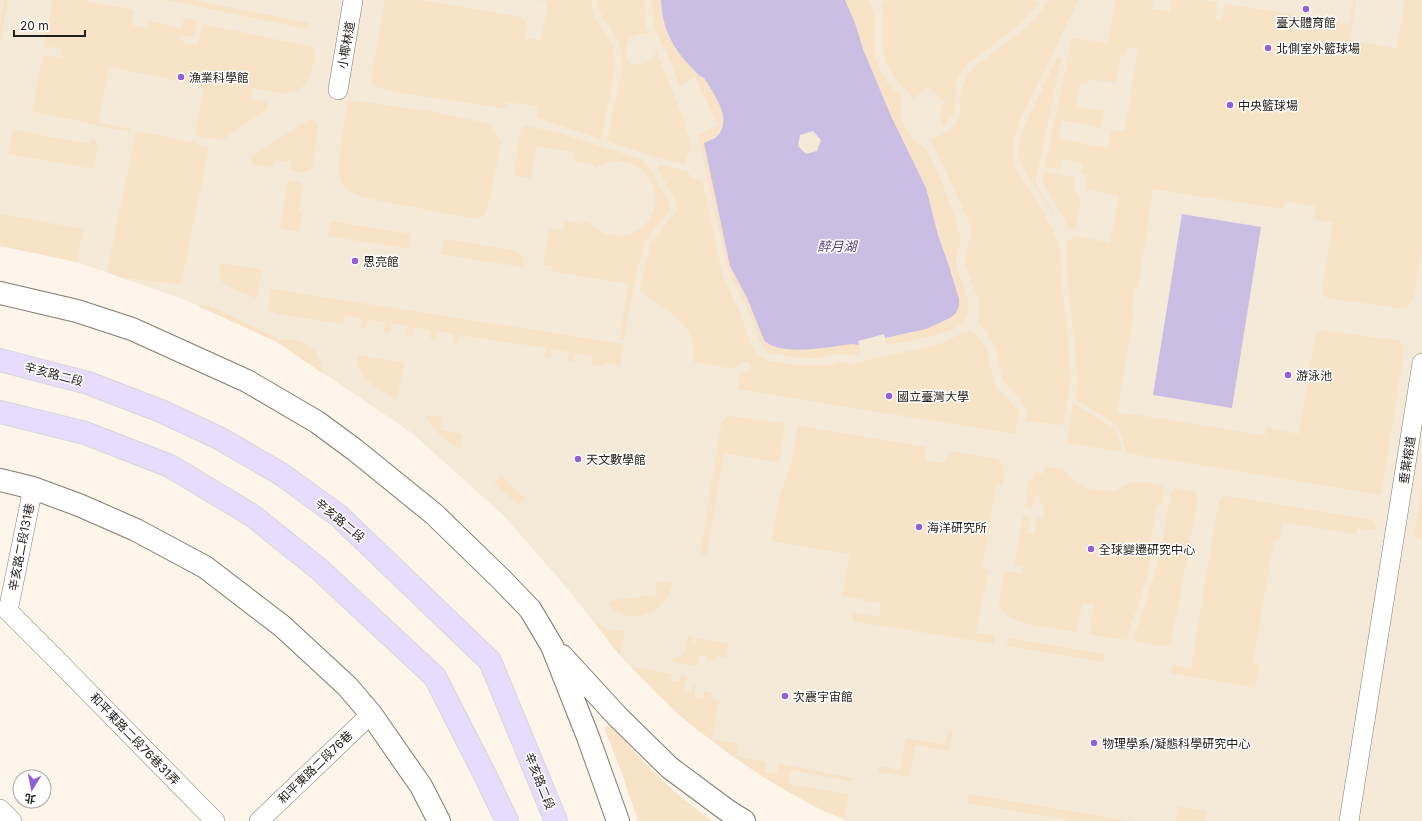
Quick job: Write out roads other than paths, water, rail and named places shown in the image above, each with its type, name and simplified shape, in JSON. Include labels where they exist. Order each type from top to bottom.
[{"type":"main road","points":[[0,293],[78,311],[132,329],[247,381],[317,422],[356,450],[434,514],[530,610],[552,646],[588,737],[618,821]]},
{"type":"main road","name":"辛亥路二段","points":[[0,360],[88,383],[168,415],[219,438],[281,474],[339,516],[490,661],[556,821]]},
{"type":"main road","points":[[0,412],[85,433],[170,466],[253,516],[320,570],[435,677],[507,821]]},
{"type":"main road","points":[[0,480],[33,488],[79,505],[136,530],[204,567],[282,626],[347,686],[371,714],[389,737],[421,786],[439,821]]},
{"type":"main road","points":[[552,646],[617,716],[670,768],[744,821]]},
{"type":"street","name":"小椰林道","points":[[338,90],[353,0]]},
{"type":"street","name":"垂葉榕道","points":[[1349,821],[1422,363]]},
{"type":"street","name":"辛亥路二段131巷","points":[[33,488],[8,611],[55,658]]},
{"type":"street","name":"和平東路二段76巷31弄","points":[[55,658],[215,821]]},
{"type":"street","name":"和平東路二段76巷","points":[[259,821],[371,714]]},
{"type":"street","points":[[0,809],[12,821]]},
{"type":"water","name":"醉月湖","points":[[661,0],[845,0],[855,23],[863,49],[891,116],[926,188],[938,235],[959,299],[959,306],[956,313],[950,318],[926,329],[885,338],[884,334],[858,341],[859,345],[851,344],[818,349],[792,350],[771,345],[764,340],[747,298],[730,266],[704,143],[715,138],[721,131],[723,116],[721,108],[704,78],[690,66],[673,44],[663,19]],"holes":[[[813,131],[821,140],[817,151],[806,154],[798,146],[800,135]]]},
{"type":"water","points":[[1182,214],[1261,227],[1232,408],[1153,395]]},
{"type":"place","name":"臺大體育館","points":[[1306,9]]},
{"type":"place","name":"北側室外籃球場","points":[[1268,48]]},
{"type":"place","name":"漁業科學館","points":[[181,77]]},
{"type":"place","name":"中央籃球場","points":[[1230,105]]},
{"type":"place","name":"思亮館","points":[[355,261]]},
{"type":"place","name":"游泳池","points":[[1288,375]]},
{"type":"place","name":"國立臺灣大學","points":[[889,396]]},
{"type":"place","name":"天文數學館","points":[[578,459]]},
{"type":"place","name":"海洋研究所","points":[[919,527]]},
{"type":"place","name":"全球變遷研究中心","points":[[1091,549]]},
{"type":"place","name":"次震宇宙館","points":[[785,696]]},
{"type":"place","name":"物理學系/凝態科學研究中心","points":[[1094,743]]}]
